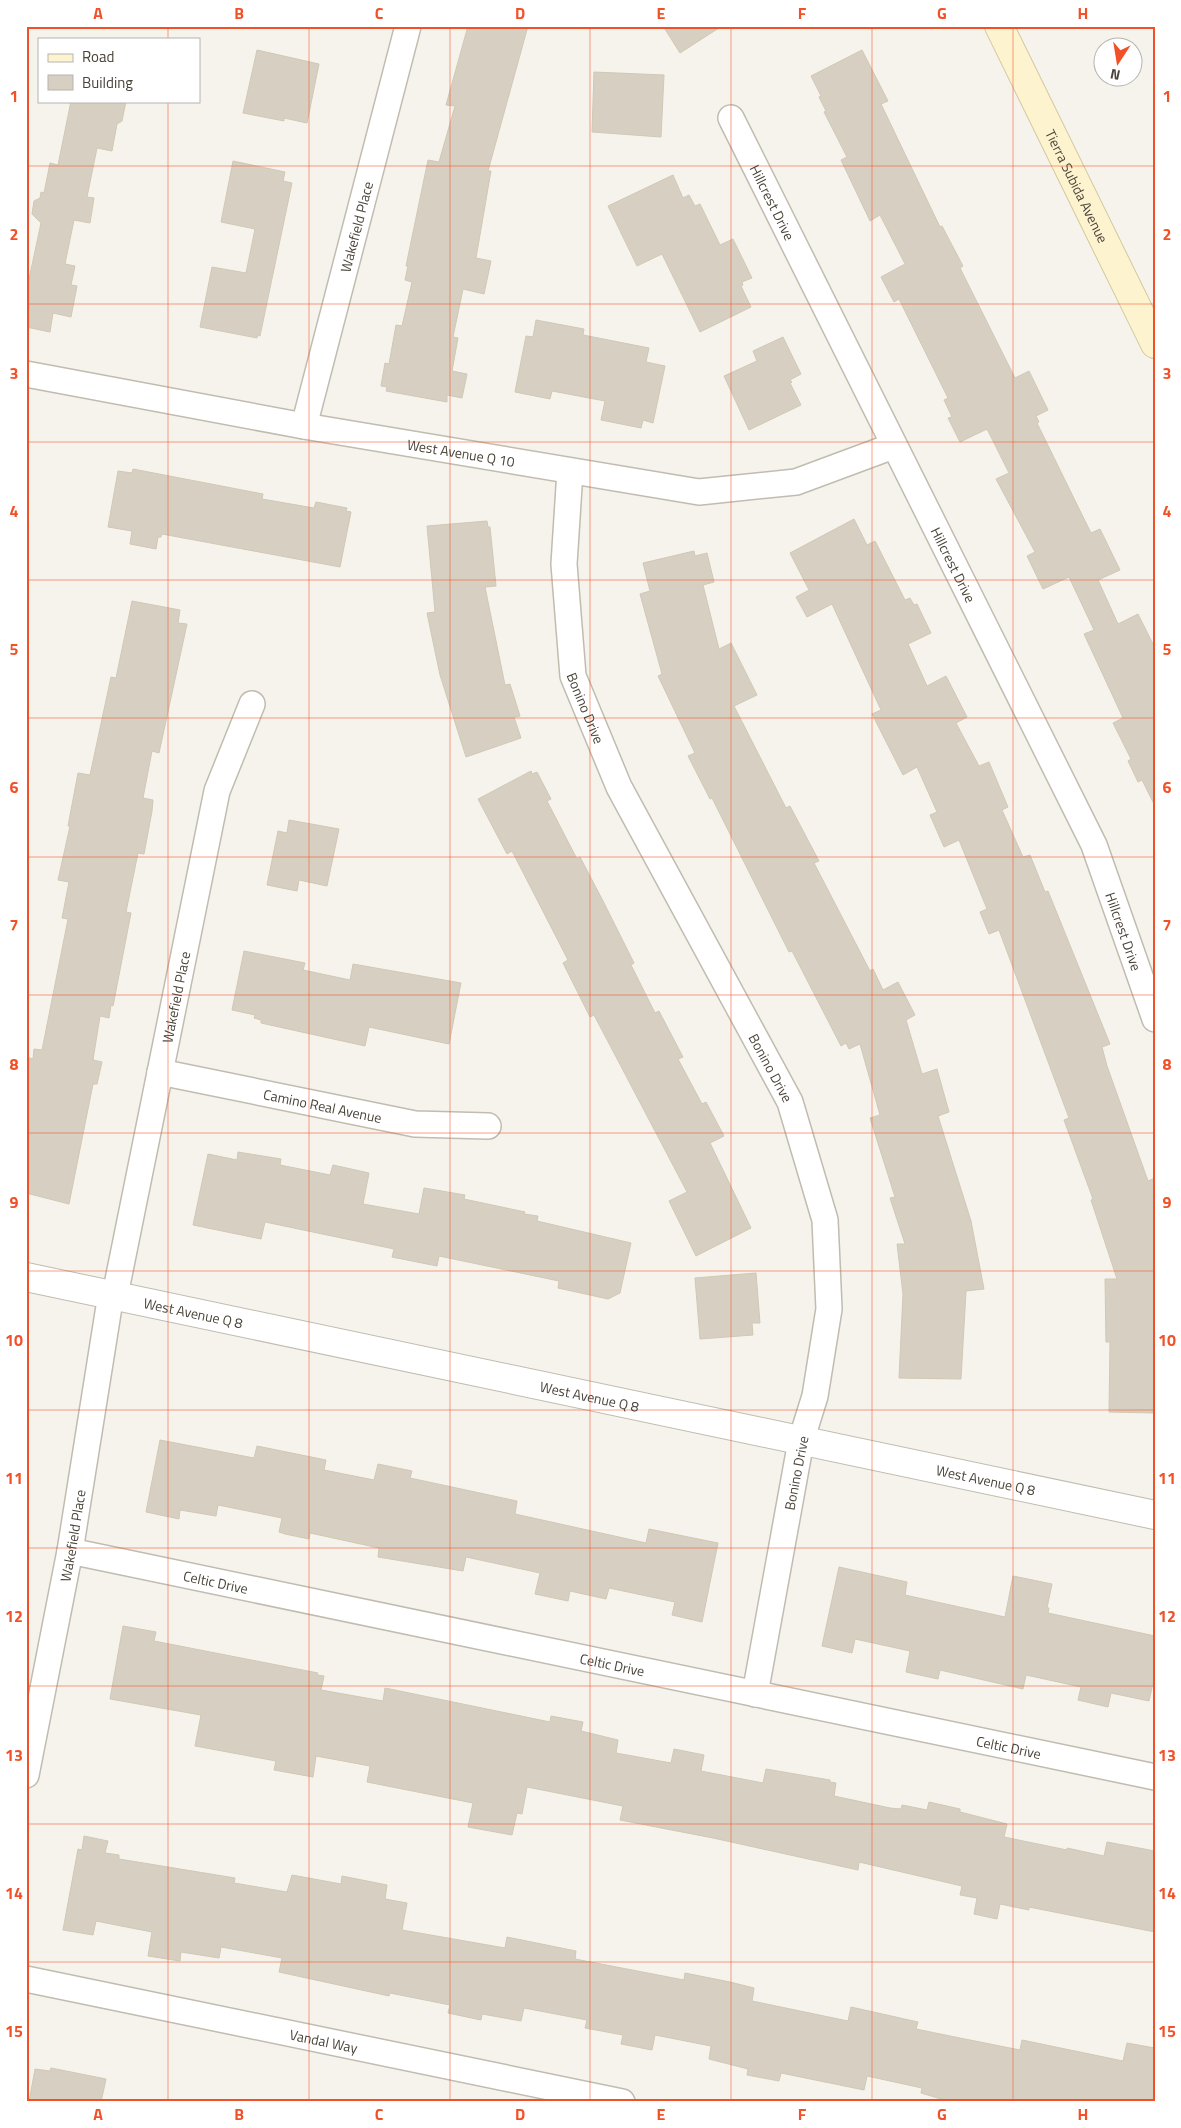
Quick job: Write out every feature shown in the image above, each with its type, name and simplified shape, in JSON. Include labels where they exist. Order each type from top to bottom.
[{"type":"main road","name":"Tierra Subida Avenue","points":[[999,26],[1155,344]]},
{"type":"street","name":"Wakefield Place","points":[[304,426],[408,26]]},
{"type":"street","name":"Hillcrest Drive","points":[[732,118],[893,446],[1094,845],[1155,1019]]},
{"type":"street","name":"West Avenue Q 10","points":[[26,374],[304,426],[699,492],[796,482],[893,446]]},
{"type":"street","name":"Bonino Drive","points":[[570,471],[564,564],[574,676],[619,787],[790,1102],[826,1220],[829,1310],[815,1396],[801,1440],[755,1694]]},
{"type":"street","name":"Wakefield Place","points":[[26,1775],[70,1551],[113,1295],[217,791],[252,704]]},
{"type":"street","name":"Camino Real Avenue","points":[[160,1072],[415,1124],[488,1126]]},
{"type":"street","name":"West Avenue Q 8","points":[[26,1277],[1155,1515]]},
{"type":"street","name":"Celtic Drive","points":[[70,1551],[1155,1777]]},
{"type":"street","name":"Vandal Way","points":[[26,1980],[622,2102]]},
{"type":"building","points":[[468,26],[528,26],[488,171],[491,171],[476,258],[491,261],[484,294],[463,289],[453,337],[458,338],[452,371],[467,374],[462,398],[447,395],[447,402],[386,391],[387,387],[381,386],[385,363],[389,364],[396,325],[402,326],[412,282],[405,280],[408,266],[406,266],[428,160],[439,162],[455,106],[446,105]]},
{"type":"building","points":[[663,26],[722,26],[680,53]]},
{"type":"building","points":[[257,50],[319,64],[307,123],[284,118],[284,121],[243,113]]},
{"type":"building","points":[[862,50],[888,101],[881,104],[940,227],[942,226],[963,266],[960,268],[1015,378],[1029,371],[1048,410],[1036,416],[1039,422],[1037,423],[1091,533],[1100,529],[1120,570],[1098,580],[1118,624],[1138,614],[1155,648],[1155,806],[1142,780],[1138,782],[1128,761],[1131,759],[1113,723],[1123,718],[1084,634],[1094,630],[1069,577],[1043,589],[1027,556],[1035,552],[996,479],[1009,473],[987,429],[960,442],[948,418],[952,417],[944,400],[948,398],[899,299],[894,302],[881,277],[905,264],[880,215],[870,221],[841,160],[847,157],[824,112],[826,111],[819,97],[821,96],[811,76]]},
{"type":"building","points":[[594,72],[664,75],[661,137],[592,132]]},
{"type":"building","points":[[71,102],[126,102],[122,121],[117,124],[112,151],[97,148],[87,197],[94,198],[90,223],[74,220],[65,264],[75,266],[71,285],[77,286],[71,317],[53,313],[50,332],[26,327],[26,293],[41,223],[32,214],[34,201],[40,198],[41,192],[44,193],[50,163],[58,165]]},
{"type":"building","points":[[233,161],[285,172],[283,181],[292,183],[260,336],[258,335],[257,338],[200,327],[212,267],[246,273],[255,229],[221,222]]},
{"type":"building","points":[[673,175],[683,198],[689,195],[695,206],[700,204],[720,245],[733,239],[752,278],[742,282],[743,285],[741,286],[751,307],[700,332],[662,254],[637,266],[608,206]]},
{"type":"building","points":[[536,320],[584,329],[583,335],[649,348],[646,362],[665,366],[653,423],[643,420],[641,428],[601,420],[605,401],[552,391],[550,399],[515,392],[526,336],[533,337]]},
{"type":"building","points":[[783,337],[801,374],[790,380],[792,382],[790,383],[801,405],[749,430],[724,376],[757,361],[753,351]]},
{"type":"building","points":[[133,469],[263,494],[262,499],[314,508],[316,502],[347,508],[346,511],[351,512],[340,567],[162,534],[161,537],[158,537],[156,549],[130,544],[132,531],[108,527],[118,471],[132,473]]},
{"type":"building","points":[[854,519],[867,545],[875,541],[905,600],[910,598],[914,605],[917,604],[931,633],[908,644],[927,686],[946,676],[967,717],[956,723],[979,766],[989,762],[1008,807],[1002,810],[1023,857],[1030,855],[1045,892],[1048,891],[1110,1044],[1102,1047],[1107,1066],[1148,1181],[1155,1178],[1155,1413],[1109,1412],[1110,1342],[1106,1342],[1105,1279],[1117,1279],[1091,1200],[1093,1199],[1064,1120],[1069,1118],[999,930],[989,934],[980,912],[987,909],[959,840],[944,847],[930,815],[937,812],[917,767],[903,775],[872,714],[881,710],[832,604],[807,617],[796,597],[809,590],[790,553]]},
{"type":"building","points":[[487,521],[488,527],[490,527],[496,586],[485,587],[505,685],[510,684],[520,716],[514,717],[521,738],[466,757],[440,675],[427,613],[435,612],[427,526]]},
{"type":"building","points":[[694,551],[695,556],[707,553],[714,582],[703,585],[719,649],[731,643],[757,695],[734,706],[786,808],[790,806],[819,861],[814,863],[870,971],[873,969],[883,990],[898,982],[915,1015],[906,1020],[922,1074],[937,1069],[949,1112],[938,1116],[971,1221],[984,1289],[966,1291],[961,1379],[899,1378],[903,1294],[897,1244],[905,1244],[890,1198],[895,1197],[870,1118],[880,1115],[860,1044],[849,1049],[846,1043],[841,1046],[792,951],[789,952],[712,798],[710,799],[688,756],[695,753],[658,676],[662,674],[640,594],[650,591],[643,563]]},
{"type":"building","points":[[132,601],[180,610],[178,623],[187,624],[159,753],[152,751],[143,798],[153,800],[152,811],[144,854],[138,853],[126,912],[131,913],[113,1006],[111,1005],[109,1018],[100,1016],[93,1060],[102,1062],[97,1084],[93,1084],[69,1204],[26,1193],[26,1057],[33,1059],[34,1049],[42,1050],[68,919],[62,918],[69,882],[58,880],[70,826],[68,826],[78,773],[90,775],[111,677],[116,678]]},
{"type":"building","points":[[531,771],[532,774],[537,772],[551,799],[547,801],[577,859],[580,857],[602,899],[634,963],[631,965],[655,1013],[659,1011],[683,1057],[678,1059],[702,1104],[706,1102],[724,1136],[710,1143],[751,1228],[696,1256],[669,1201],[687,1192],[594,1015],[590,1017],[563,963],[568,960],[512,851],[507,854],[478,799]]},
{"type":"building","points":[[289,820],[339,829],[327,886],[299,880],[297,891],[267,885],[278,831],[287,833]]},
{"type":"building","points":[[244,951],[305,963],[303,970],[350,980],[353,964],[461,983],[449,1044],[369,1027],[365,1046],[261,1023],[261,1020],[254,1018],[255,1015],[232,1010]]},
{"type":"building","points":[[238,1152],[281,1159],[280,1165],[330,1175],[333,1165],[369,1173],[363,1204],[419,1214],[424,1188],[465,1195],[464,1199],[538,1216],[537,1221],[631,1243],[620,1293],[608,1299],[558,1288],[559,1281],[439,1256],[437,1266],[392,1257],[394,1249],[265,1222],[261,1239],[193,1225],[208,1154],[237,1160]]},
{"type":"building","points":[[756,1273],[760,1323],[752,1323],[753,1335],[700,1339],[695,1278]]},
{"type":"building","points":[[160,1440],[254,1458],[257,1446],[326,1460],[324,1470],[374,1480],[378,1464],[412,1471],[410,1478],[517,1501],[515,1514],[646,1543],[649,1529],[718,1543],[702,1622],[672,1615],[675,1602],[609,1588],[606,1599],[570,1591],[568,1601],[535,1594],[540,1573],[466,1557],[463,1571],[378,1557],[379,1548],[310,1533],[309,1539],[285,1534],[279,1532],[282,1518],[218,1505],[216,1516],[180,1510],[179,1519],[146,1512]]},
{"type":"building","points":[[839,1567],[907,1582],[905,1595],[1005,1617],[1013,1576],[1052,1584],[1047,1608],[1049,1608],[1048,1613],[1155,1636],[1155,1674],[1149,1701],[1111,1693],[1108,1707],[1078,1700],[1081,1687],[1026,1675],[1023,1689],[940,1670],[938,1679],[906,1672],[910,1651],[855,1639],[852,1653],[822,1646]]},
{"type":"building","points":[[123,1626],[156,1632],[154,1641],[318,1673],[317,1675],[324,1676],[321,1690],[383,1701],[385,1688],[550,1722],[551,1716],[583,1722],[581,1731],[618,1740],[616,1753],[671,1763],[674,1749],[704,1755],[701,1771],[763,1783],[766,1769],[830,1780],[830,1782],[836,1783],[834,1796],[890,1808],[901,1809],[902,1805],[927,1810],[929,1802],[960,1809],[960,1812],[1007,1824],[1004,1837],[1067,1850],[1067,1848],[1104,1856],[1107,1842],[1155,1851],[1155,1932],[1029,1907],[1029,1910],[1000,1904],[997,1919],[974,1914],[977,1898],[960,1895],[962,1886],[859,1862],[858,1870],[713,1838],[620,1820],[623,1806],[527,1787],[522,1814],[517,1813],[512,1835],[468,1827],[473,1803],[367,1782],[370,1766],[316,1756],[313,1777],[274,1770],[276,1761],[195,1746],[201,1715],[110,1699]]},
{"type":"building","points":[[84,1836],[108,1841],[105,1853],[119,1855],[119,1859],[235,1878],[234,1883],[287,1892],[292,1875],[341,1884],[342,1876],[387,1885],[385,1899],[407,1903],[402,1930],[505,1948],[507,1937],[576,1951],[575,1959],[684,1980],[685,1973],[730,1982],[754,1988],[752,2001],[848,2021],[851,2007],[918,2022],[916,2029],[1020,2050],[1022,2040],[1123,2061],[1127,2043],[1155,2048],[1155,2102],[951,2102],[921,2093],[922,2088],[867,2076],[864,2090],[781,2073],[779,2081],[747,2075],[748,2069],[709,2059],[711,2046],[655,2035],[652,2050],[621,2044],[623,2035],[585,2028],[587,2020],[524,2008],[521,2021],[482,2014],[481,2020],[448,2013],[450,2005],[390,1993],[389,1996],[279,1972],[282,1958],[221,1947],[219,1958],[181,1952],[180,1961],[148,1956],[152,1932],[96,1921],[93,1935],[63,1930],[78,1849],[82,1850]]},
{"type":"building","points":[[51,2068],[106,2079],[101,2102],[29,2102],[35,2069],[50,2071]]}]
